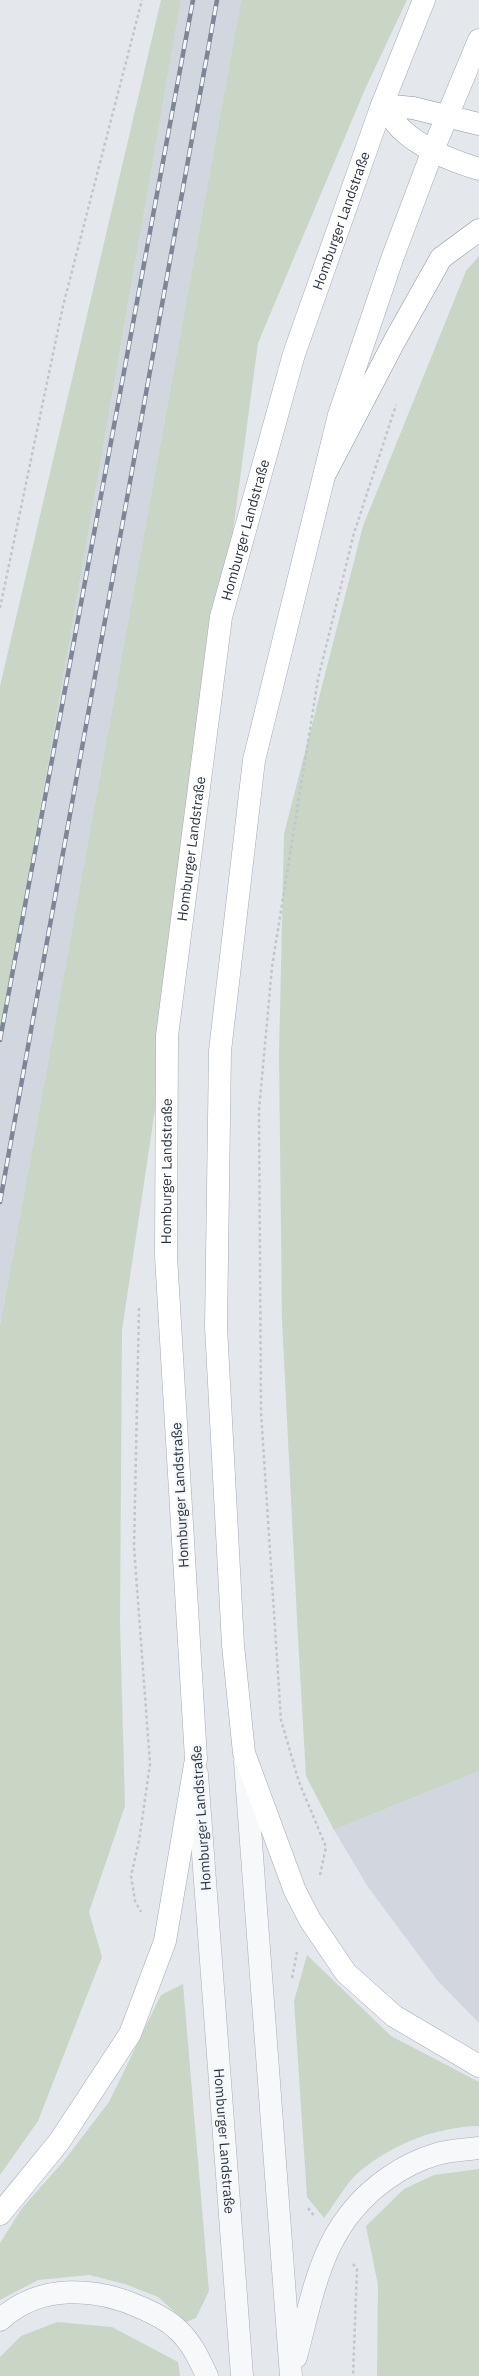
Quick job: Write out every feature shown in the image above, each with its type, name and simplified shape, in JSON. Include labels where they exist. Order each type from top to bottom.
[{"type":"main road","name":"Homburger Landstraße","points":[[196,1759],[166,1256],[167,1036],[221,617],[294,354],[382,105],[424,0]]},
{"type":"main road","points":[[479,40],[433,150],[392,259],[342,407],[254,760],[220,1050],[216,1327],[233,1645],[244,1753],[287,1872],[310,1920],[346,1973],[394,2016],[479,2066]]},
{"type":"main road","points":[[382,105],[413,108],[447,115],[479,124]]},
{"type":"main road","points":[[382,105],[402,130],[452,161],[479,169]]},
{"type":"main road","points":[[325,474],[395,340],[441,258],[479,230]]},
{"type":"main road","points":[[0,2214],[59,2142],[130,2034],[163,1945],[196,1759]]},
{"type":"street","points":[[244,1753],[291,2375]]},
{"type":"street","name":"Homburger Landstraße","points":[[196,1759],[242,2376]]},
{"type":"street","points":[[291,2375],[320,2268],[333,2239],[349,2212],[366,2192],[399,2170],[437,2154],[479,2148]]},
{"type":"street","points":[[0,2320],[8,2313],[33,2301],[61,2292],[97,2293],[120,2298],[163,2318],[178,2330],[194,2348],[207,2376]]},
{"type":"path","points":[[0,608],[63,306],[142,0]]},
{"type":"path","points":[[320,1876],[326,1847],[299,1782],[281,1720],[261,1412],[259,1110],[272,967],[318,679],[354,533],[396,403]]},
{"type":"path","points":[[150,1764],[139,1842],[132,1876],[135,1901],[145,1921],[163,1945]]},
{"type":"path","points":[[291,1982],[297,1951],[310,1920]]},
{"type":"path","points":[[307,2207],[357,2269],[353,2376]]},
{"type":"shaded area","points":[[181,0],[241,0],[0,1326],[0,1040]]},
{"type":"shaded area","points":[[479,1771],[479,2023],[438,1981],[368,1887],[334,1830]]},
{"type":"green space","points":[[161,0],[181,0],[0,1040],[0,686]]},
{"type":"green space","points":[[241,0],[407,0],[366,87],[258,343],[166,1036],[122,1330],[120,1622],[125,1806],[89,1912],[102,1957],[38,2121],[0,2175],[0,1326]]},
{"type":"green space","points":[[479,256],[479,1771],[334,1830],[306,1776],[282,1320],[279,1055],[284,834],[363,526],[466,271]]},
{"type":"green space","points":[[307,1955],[391,2036],[479,2082],[479,2126],[463,2127],[431,2134],[400,2145],[386,2153],[354,2176],[324,2218],[307,2197],[294,2001]]},
{"type":"green space","points":[[183,1984],[209,2291],[196,2318],[186,2322],[158,2297],[125,2284],[89,2275],[38,2280],[0,2300],[0,2243],[22,2208],[63,2162],[109,2102],[161,1995]]},
{"type":"green space","points":[[479,2169],[479,2376],[377,2376],[378,2285],[366,2226],[404,2189],[434,2175]]},
{"type":"green space","points":[[57,2322],[112,2327],[178,2362],[180,2376],[0,2376],[0,2357],[21,2336]]},
{"type":"railway","points":[[0,1040],[193,0]]},
{"type":"railway","points":[[0,1202],[217,0]]}]
